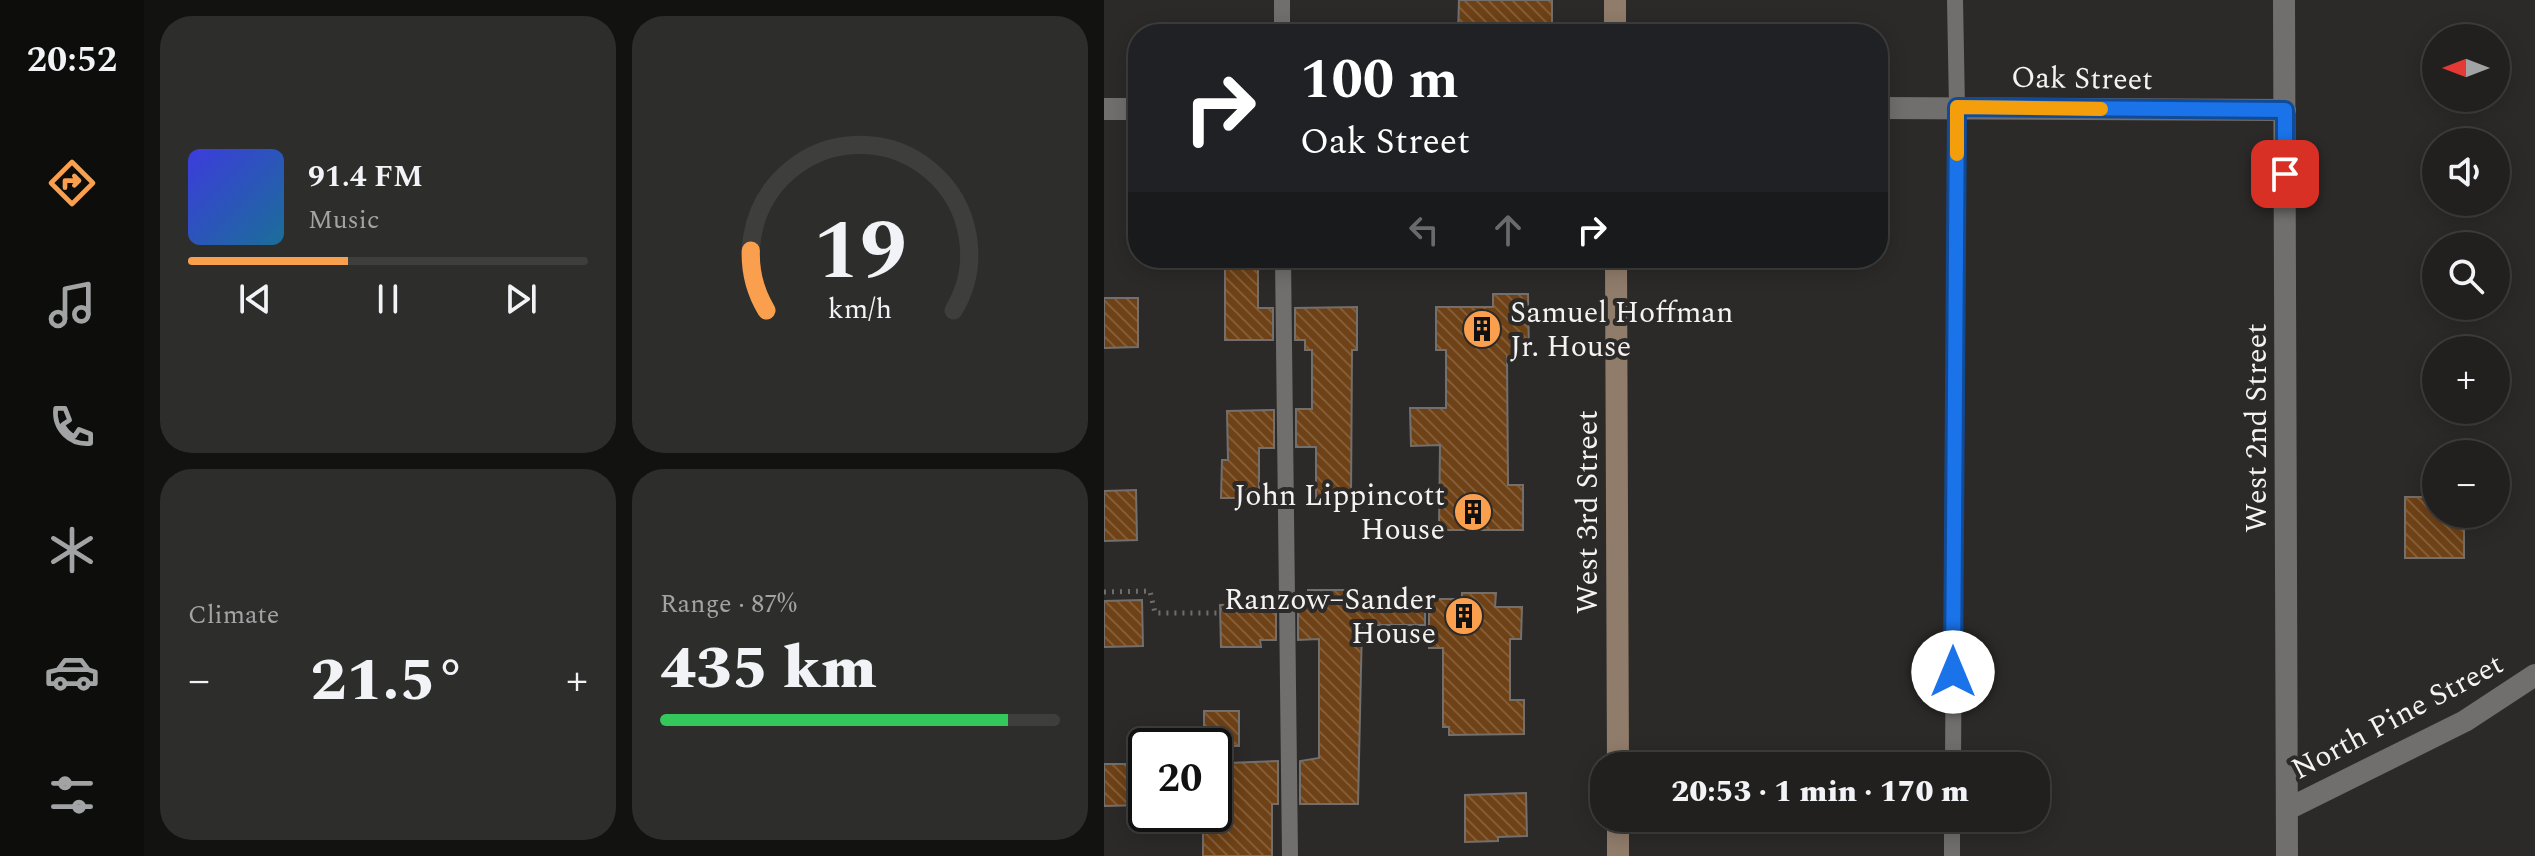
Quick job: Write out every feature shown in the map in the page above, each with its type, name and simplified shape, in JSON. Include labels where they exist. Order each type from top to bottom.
[{"type":"main road","points":[[1615,0],[1615,24]]},
{"type":"main road","name":"West 3rd Street","points":[[1616,268],[1618,752]]},
{"type":"main road","points":[[1618,832],[1618,856]]},
{"type":"street","name":"West 2nd Street","points":[[2284,0],[2287,856]]},
{"type":"street","name":"Oak Street","points":[[1888,108],[2285,110]]},
{"type":"street","points":[[1104,109],[1128,109]]},
{"type":"street","name":"North Pine Street","points":[[2288,809],[2465,721],[2535,675]]},
{"type":"lane","points":[[1282,0],[1282,24]]},
{"type":"lane","points":[[1953,752],[1955,0]]},
{"type":"lane","points":[[1283,268],[1290,856]]},
{"type":"lane","points":[[1952,832],[1952,856]]},
{"type":"path","points":[[1104,592],[1150,591],[1155,613],[1220,613]]},
{"type":"building","points":[[1459,0],[1552,0],[1552,24],[1458,24]]},
{"type":"building","points":[[1225,269],[1258,269],[1258,308],[1273,308],[1273,340],[1225,340]]},
{"type":"building","points":[[1493,294],[1528,294],[1529,357],[1507,357],[1508,485],[1523,485],[1523,530],[1439,530],[1440,445],[1411,446],[1410,408],[1446,408],[1446,350],[1436,350],[1436,307],[1493,307]]},
{"type":"building","points":[[1104,298],[1138,298],[1138,347],[1104,348]]},
{"type":"building","points":[[1357,307],[1357,350],[1352,350],[1351,499],[1316,499],[1316,447],[1296,447],[1296,409],[1312,409],[1312,350],[1305,350],[1305,340],[1295,340],[1295,308]]},
{"type":"building","points":[[1274,410],[1274,448],[1259,448],[1259,498],[1221,498],[1222,460],[1228,460],[1227,411]]},
{"type":"building","points":[[1136,490],[1137,540],[1104,541],[1104,491]]},
{"type":"building","points":[[2405,497],[2422,497],[2422,528],[2464,528],[2464,558],[2405,558]]},
{"type":"building","points":[[1308,590],[1353,590],[1353,598],[1425,599],[1425,625],[1362,625],[1358,804],[1300,804],[1300,761],[1319,758],[1319,639],[1298,640],[1298,604],[1308,604]]},
{"type":"building","points":[[1462,593],[1496,593],[1495,607],[1522,607],[1521,639],[1510,639],[1510,700],[1524,700],[1524,734],[1449,735],[1449,727],[1443,727],[1443,648],[1429,648],[1429,599],[1462,599]]},
{"type":"building","points":[[1142,600],[1143,646],[1104,647],[1104,601]]},
{"type":"building","points":[[1276,604],[1276,640],[1260,640],[1261,647],[1221,647],[1220,605]]},
{"type":"building","points":[[1204,711],[1239,711],[1239,746],[1232,746],[1232,728],[1204,728]]},
{"type":"building","points":[[1278,761],[1278,804],[1272,804],[1272,856],[1203,856],[1203,832],[1232,832],[1232,763]]},
{"type":"building","points":[[1104,764],[1128,764],[1128,805],[1104,806]]},
{"type":"building","points":[[1526,793],[1527,836],[1465,842],[1465,795]]},
{"type":"slow traffic","points":[[1957,154],[1957,107],[2101,109]]},
{"type":"place","name":"Samuel Hoffman Jr. House","points":[[1482,329]]},
{"type":"place","name":"John Lippincott House","points":[[1473,512]]},
{"type":"place","name":"Ranzow–Sander House","points":[[1464,616]]},
{"type":"route","points":[[1953,672],[1957,107],[2285,110],[2285,174]]}]
